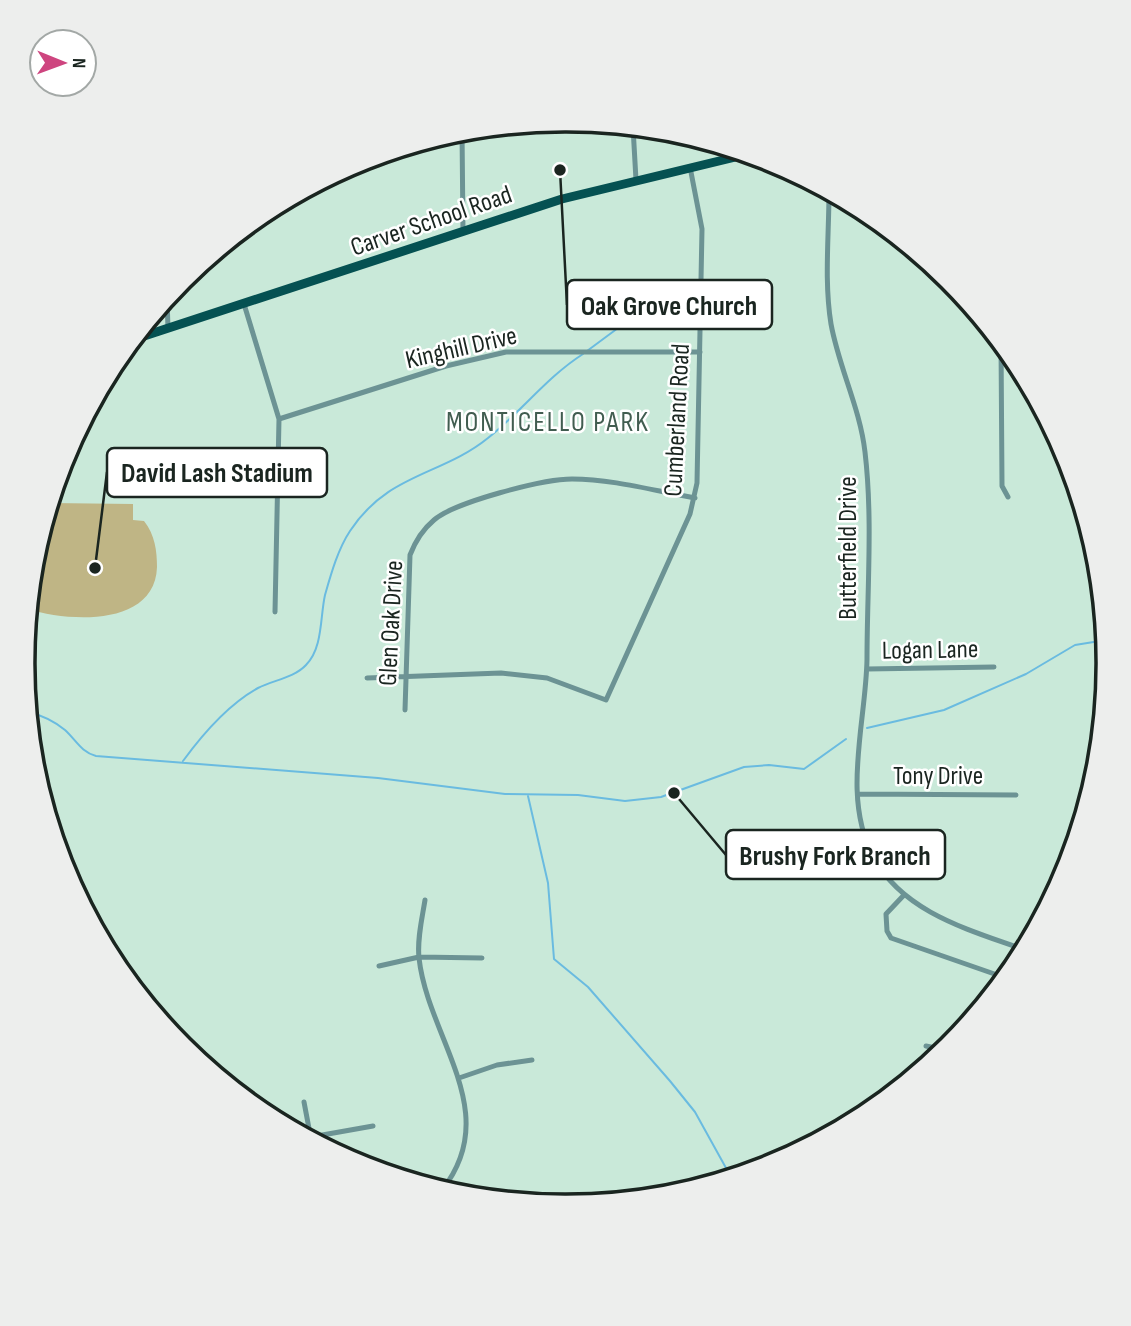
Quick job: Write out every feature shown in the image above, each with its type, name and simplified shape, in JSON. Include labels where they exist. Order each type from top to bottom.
[{"type":"main road","name":"Carver School Road","points":[[149,335],[562,199],[729,159]]},
{"type":"street","points":[[634,137],[636,180]]},
{"type":"street","points":[[461,143],[463,232]]},
{"type":"street","name":"Cumberland Road","points":[[406,678],[488,672],[526,675],[571,685],[606,701],[695,498],[699,456],[702,229],[690,167]]},
{"type":"street","name":"Butterfield Drive","points":[[829,203],[830,318],[857,407],[866,456],[867,669],[859,739],[859,794],[868,846],[884,875],[904,895],[957,925],[1014,946]]},
{"type":"street","points":[[244,304],[279,419],[275,612]]},
{"type":"street","points":[[167,312],[168,329]]},
{"type":"street","name":"Kinghill Drive","points":[[279,419],[446,366],[506,352],[700,352]]},
{"type":"street","points":[[1000,359],[1002,486],[1008,497]]},
{"type":"street","name":"Glen Oak Drive","points":[[405,710],[410,555],[424,530],[443,513],[558,480],[597,481],[695,498]]},
{"type":"street","name":"Logan Lane","points":[[867,669],[994,667]]},
{"type":"street","points":[[367,678],[406,678]]},
{"type":"street","name":"Tony Drive","points":[[859,794],[1016,795]]},
{"type":"street","points":[[904,895],[886,914],[887,931],[891,939],[995,974]]},
{"type":"street","points":[[425,900],[419,957],[432,1007],[467,1110],[466,1138],[459,1163],[448,1180]]},
{"type":"street","points":[[379,966],[419,957],[482,958]]},
{"type":"street","points":[[926,1046],[931,1047]]},
{"type":"street","points":[[458,1078],[497,1065],[532,1060]]},
{"type":"street","points":[[304,1101],[309,1127]]},
{"type":"street","points":[[324,1135],[373,1126]]},
{"type":"shaded area","points":[[60,503],[133,504],[133,520],[144,521],[148,526],[157,555],[153,587],[142,601],[126,610],[107,615],[86,617],[38,611],[40,594],[45,560]]},
{"type":"waterway","points":[[587,351],[645,308],[659,288]]},
{"type":"waterway","points":[[183,761],[207,731],[237,702],[258,688],[296,673],[306,665],[318,641],[325,595],[335,562],[350,531],[365,512],[398,486],[470,451],[488,438],[558,373],[583,354]]},
{"type":"waterway","points":[[867,728],[944,710],[1026,674],[1075,645],[1095,642]]},
{"type":"waterway","points":[[38,715],[65,730],[82,749],[96,756],[378,778],[505,794],[578,795],[625,801],[661,797],[744,767],[769,765],[804,769],[846,739]]},
{"type":"waterway","points":[[528,796],[548,883],[554,959],[588,987],[670,1081],[695,1112],[726,1168]]},
{"type":"place","name":"Oak Grove Church","points":[[560,170]]},
{"type":"place","name":"David Lash Stadium","points":[[95,568]]},
{"type":"place","name":"Brushy Fork Branch","points":[[674,793]]},
{"type":"district","name":"MONTICELLO PARK","points":[[548,421]]}]
